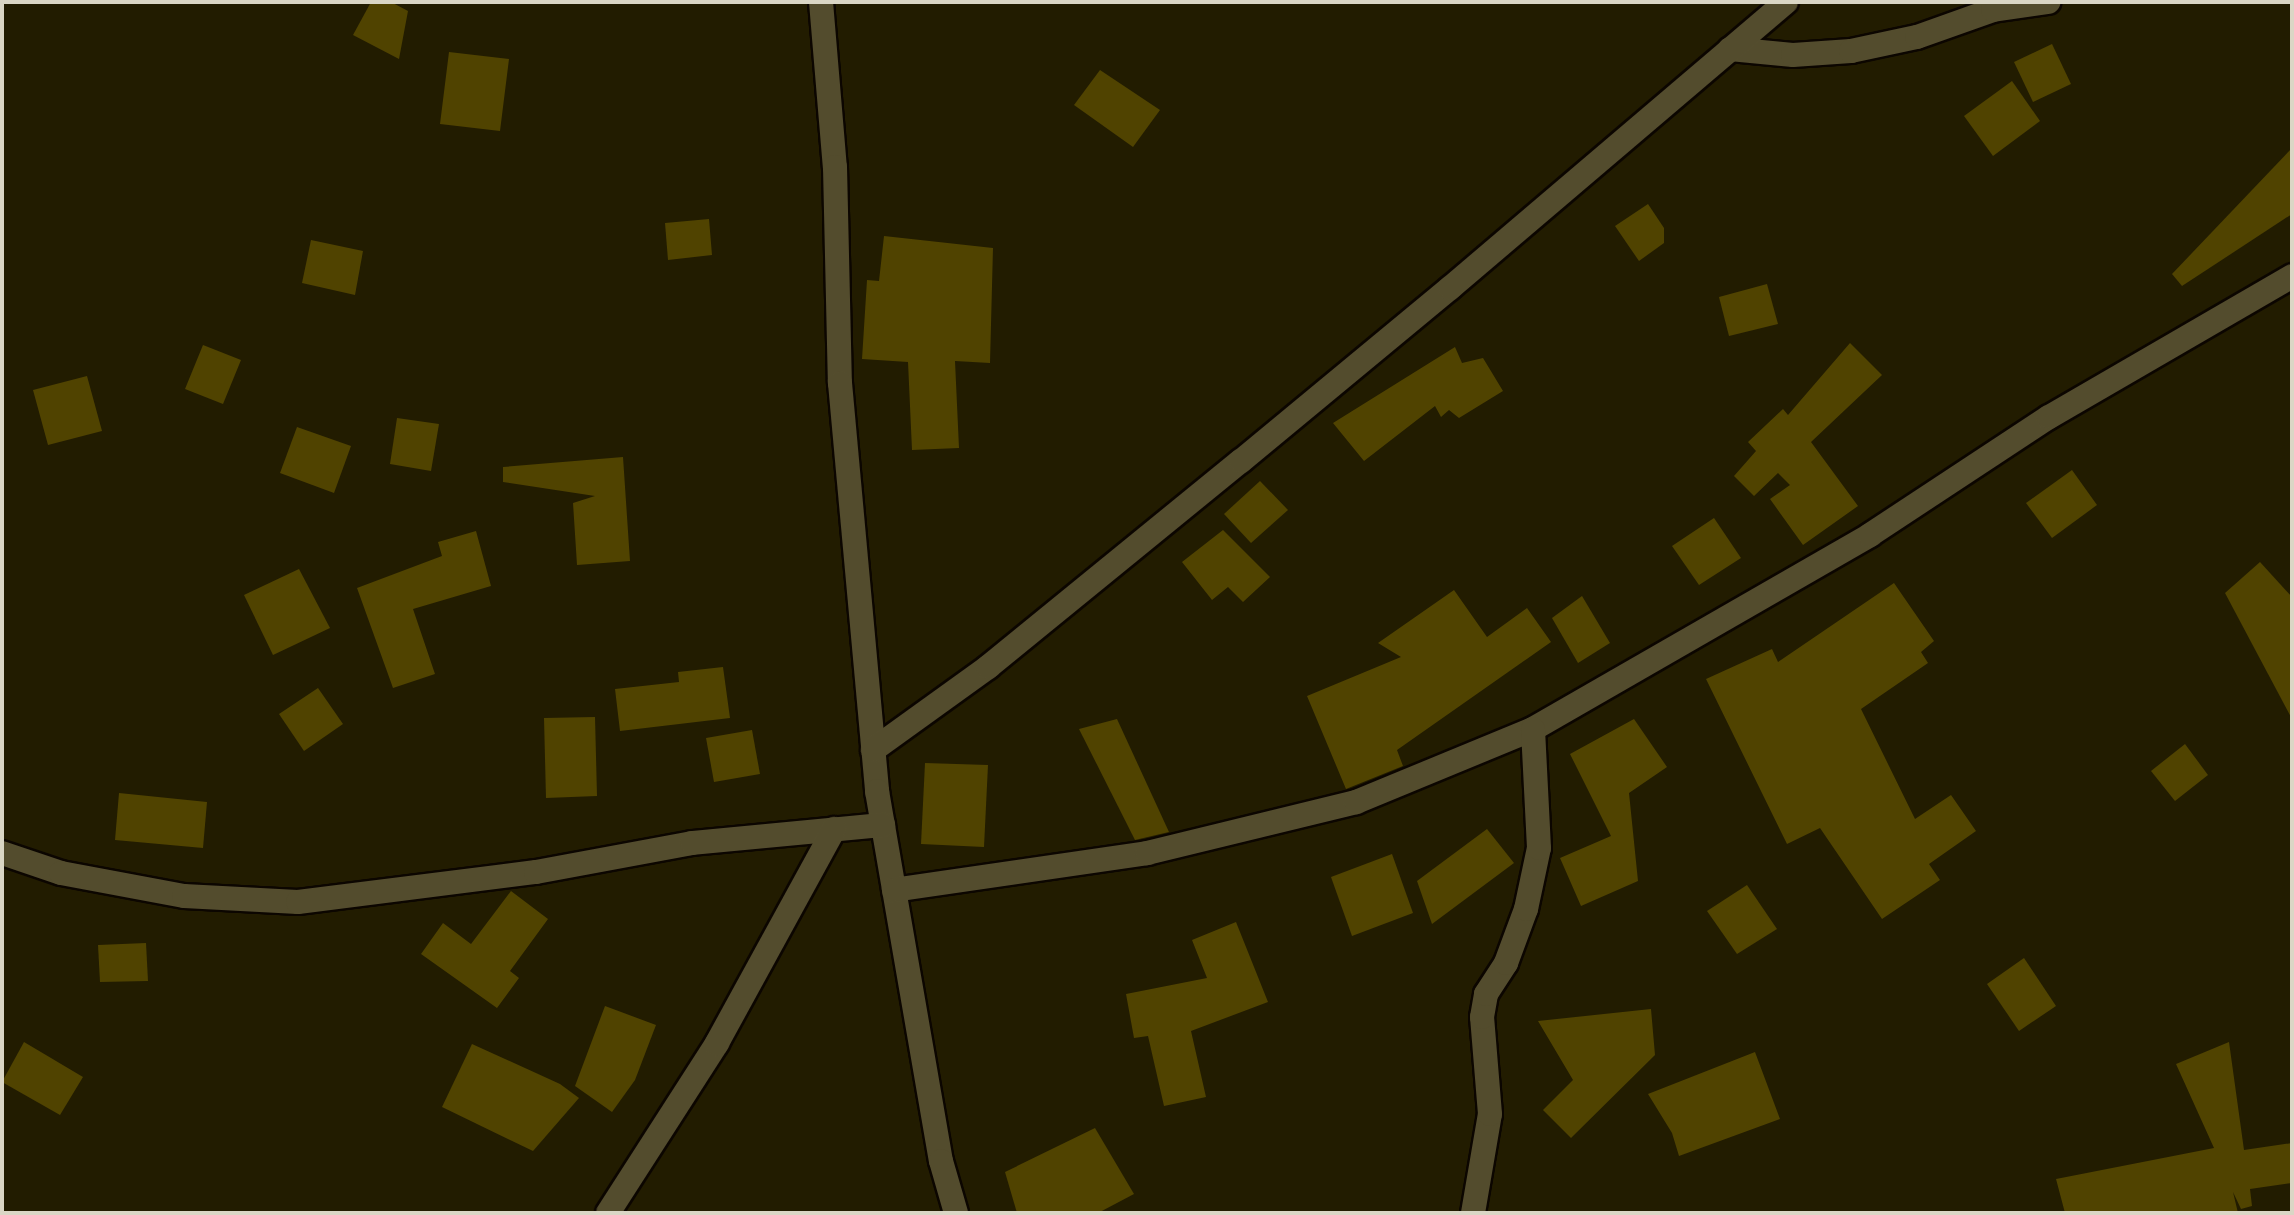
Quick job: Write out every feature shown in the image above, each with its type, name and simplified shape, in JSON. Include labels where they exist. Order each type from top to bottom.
[{"type":"street","points":[[821,2],[835,167],[840,383],[873,750],[941,1161],[956,1213]]},
{"type":"street","points":[[873,750],[988,667],[1085,589],[1450,288],[1786,2]]},
{"type":"street","points":[[1730,49],[1793,55],[1851,51],[1917,37],[1993,10],[2048,2]]},
{"type":"street","points":[[894,890],[1147,853],[1341,806],[1533,729],[1870,535],[2049,417],[2292,276]]},
{"type":"street","points":[[1473,1213],[1490,1114],[1482,1017],[1486,994],[1506,963],[1526,909],[1539,848],[1533,729]]},
{"type":"street","points":[[2,853],[61,873],[184,896],[298,902],[536,872],[692,843],[883,825]]},
{"type":"street","points":[[608,1213],[717,1043],[834,829]]},
{"type":"building","points":[[371,2],[391,2],[408,11],[399,59],[353,35]]},
{"type":"building","points":[[2052,44],[2071,84],[2033,102],[2014,62]]},
{"type":"building","points":[[449,52],[509,59],[500,131],[440,124]]},
{"type":"building","points":[[1100,70],[1160,110],[1133,147],[1074,105]]},
{"type":"building","points":[[2012,81],[2040,121],[1993,156],[1964,116]]},
{"type":"building","points":[[2292,148],[2292,214],[2182,286],[2172,274]]},
{"type":"building","points":[[1648,204],[1664,228],[1664,243],[1639,261],[1615,226]]},
{"type":"building","points":[[709,219],[712,255],[668,260],[665,223]]},
{"type":"building","points":[[884,236],[993,248],[990,363],[955,361],[959,448],[912,450],[908,362],[862,359],[867,280],[879,281]]},
{"type":"building","points":[[311,240],[363,251],[355,295],[302,283]]},
{"type":"building","points":[[1767,284],[1778,324],[1729,336],[1719,297]]},
{"type":"building","points":[[1850,343],[1882,375],[1811,442],[1858,506],[1803,545],[1770,499],[1790,485],[1778,473],[1754,496],[1734,476],[1756,451],[1748,442],[1783,409],[1788,415]]},
{"type":"building","points":[[203,345],[241,360],[223,404],[185,389]]},
{"type":"building","points":[[1455,347],[1462,363],[1483,358],[1503,391],[1459,418],[1449,410],[1441,417],[1435,406],[1364,461],[1333,423]]},
{"type":"building","points":[[87,376],[102,431],[48,445],[33,390]]},
{"type":"building","points":[[397,418],[439,424],[431,471],[390,464]]},
{"type":"building","points":[[297,427],[351,446],[334,493],[280,473]]},
{"type":"building","points":[[623,457],[630,561],[577,565],[573,503],[595,496],[503,482],[503,467]]},
{"type":"building","points":[[2072,470],[2097,505],[2052,538],[2026,503]]},
{"type":"building","points":[[1260,481],[1288,510],[1251,543],[1224,514]]},
{"type":"building","points":[[1714,518],[1741,558],[1699,585],[1672,546]]},
{"type":"building","points":[[1223,530],[1270,577],[1243,602],[1228,587],[1212,600],[1182,562]]},
{"type":"building","points":[[476,531],[491,586],[413,609],[435,674],[393,688],[357,588],[442,556],[438,542]]},
{"type":"building","points":[[2260,562],[2292,597],[2292,719],[2225,593]]},
{"type":"building","points":[[299,569],[330,628],[273,655],[244,595]]},
{"type":"building","points":[[1894,583],[1934,641],[1921,652],[1928,663],[1861,709],[1915,819],[1951,795],[1976,831],[1929,864],[1940,880],[1882,919],[1820,828],[1787,844],[1706,679],[1772,649],[1778,662]]},
{"type":"building","points":[[1454,590],[1487,637],[1527,608],[1551,642],[1397,750],[1403,766],[1346,789],[1307,696],[1401,657],[1378,643]]},
{"type":"building","points":[[1582,596],[1610,643],[1578,663],[1552,618]]},
{"type":"building","points":[[723,667],[730,718],[620,731],[615,689],[679,682],[678,672]]},
{"type":"building","points":[[318,688],[343,724],[304,751],[279,714]]},
{"type":"building","points":[[595,717],[597,796],[546,798],[544,718]]},
{"type":"building","points":[[1117,719],[1169,832],[1135,840],[1079,729]]},
{"type":"building","points":[[1634,719],[1667,767],[1629,793],[1638,881],[1581,906],[1560,858],[1611,836],[1570,754]]},
{"type":"building","points":[[752,730],[760,774],[714,782],[706,738]]},
{"type":"building","points":[[2185,744],[2208,775],[2175,801],[2151,771]]},
{"type":"building","points":[[925,763],[988,765],[984,847],[921,844]]},
{"type":"building","points":[[119,793],[207,802],[203,848],[115,840]]},
{"type":"building","points":[[1487,829],[1514,863],[1432,924],[1417,881]]},
{"type":"building","points":[[1392,854],[1413,913],[1352,936],[1331,877]]},
{"type":"building","points":[[1747,885],[1777,929],[1737,954],[1707,911]]},
{"type":"building","points":[[511,891],[548,919],[510,971],[519,978],[497,1008],[421,954],[443,923],[471,944]]},
{"type":"building","points":[[1236,922],[1268,1002],[1191,1031],[1206,1097],[1164,1106],[1148,1036],[1134,1038],[1126,994],[1207,978],[1192,940]]},
{"type":"building","points":[[146,943],[148,981],[100,982],[98,945]]},
{"type":"building","points":[[2024,958],[2056,1006],[2019,1031],[1987,984]]},
{"type":"building","points":[[605,1006],[656,1025],[635,1080],[612,1112],[575,1086]]},
{"type":"building","points":[[1651,1009],[1655,1055],[1571,1138],[1543,1110],[1573,1080],[1538,1021]]},
{"type":"building","points":[[24,1042],[83,1077],[60,1115],[2,1082]]},
{"type":"building","points":[[2229,1042],[2244,1150],[2292,1143],[2292,1183],[2250,1189],[2252,1206],[2241,1209],[2233,1192],[2238,1213],[2065,1213],[2056,1179],[2214,1148],[2176,1064]]},
{"type":"building","points":[[472,1044],[560,1084],[579,1098],[533,1151],[442,1107]]},
{"type":"building","points":[[1755,1052],[1780,1119],[1679,1156],[1672,1133],[1648,1094]]},
{"type":"building","points":[[1095,1128],[1134,1194],[1098,1213],[1017,1213],[1005,1172]]}]
